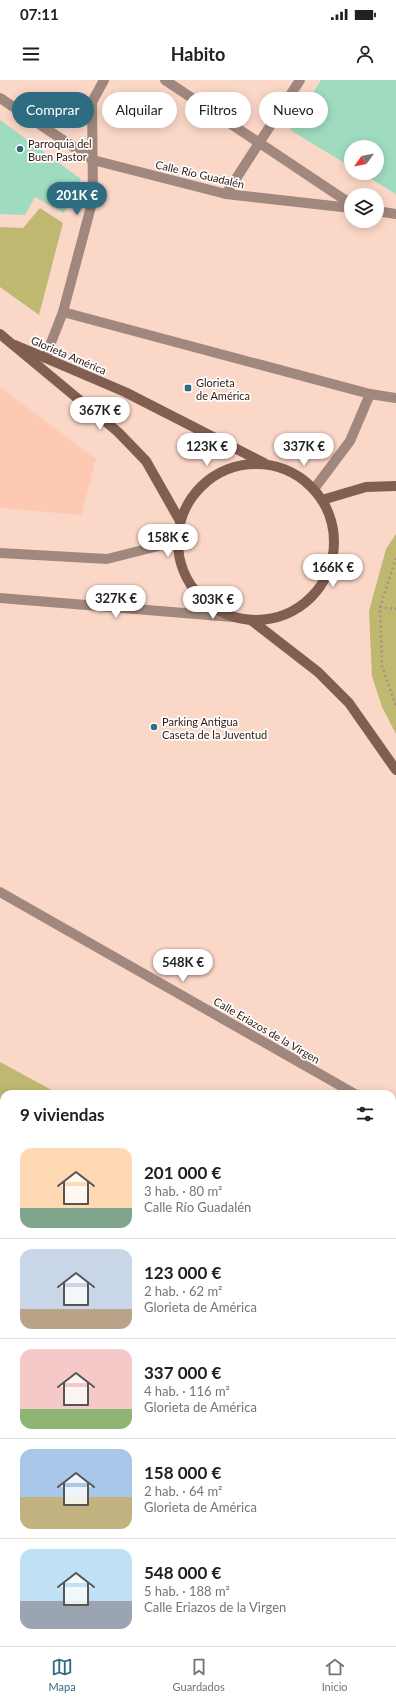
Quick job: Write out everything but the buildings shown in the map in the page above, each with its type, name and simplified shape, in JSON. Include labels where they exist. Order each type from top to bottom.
[{"type":"main road","points":[[0,334],[15,345]]},
{"type":"main road","name":"Glorieta América","points":[[15,345],[125,392],[267,464]]},
{"type":"main road","name":"Glorieta América","points":[[15,345],[118,432],[146,461],[180,521]]},
{"type":"main road","points":[[248,464],[267,464],[284,469],[300,477],[314,489],[322,500],[329,514],[334,529],[335,545],[327,575],[319,589],[309,601],[296,610],[282,616],[266,620],[251,620],[233,617],[213,607],[204,601],[193,588],[185,574],[179,558],[178,541],[180,521],[198,488],[213,476],[236,466],[248,464]]},
{"type":"main road","points":[[322,500],[366,486],[396,486]]},
{"type":"main road","points":[[251,620],[318,672],[349,703],[396,770]]},
{"type":"street","points":[[45,358],[63,312],[93,199],[92,102],[104,80]]},
{"type":"street","points":[[166,80],[259,144],[344,199]]},
{"type":"street","points":[[226,194],[300,80]]},
{"type":"street","name":"Calle Río Guadalén","points":[[0,98],[93,160],[226,194],[344,207]]},
{"type":"street","points":[[384,212],[396,214]]},
{"type":"street","points":[[63,312],[370,394],[396,398]]},
{"type":"street","points":[[314,489],[350,441],[370,394]]},
{"type":"street","points":[[0,553],[107,559],[178,541]]},
{"type":"street","points":[[0,598],[233,617]]},
{"type":"street","name":"Calle Eriazos de la Virgen","points":[[0,892],[348,1090]]},
{"type":"path","points":[[396,558],[380,607],[382,666],[396,706]]},
{"type":"path","points":[[380,607],[396,609]]},
{"type":"shaded area","points":[[40,208],[63,223],[39,315],[0,287],[0,227],[23,228]]},
{"type":"shaded area","points":[[0,387],[96,459],[81,515],[0,508]]},
{"type":"shaded area","points":[[396,534],[396,734],[382,707],[372,676],[369,611],[386,549]]},
{"type":"shaded area","points":[[0,1062],[52,1090],[0,1090]]},
{"type":"place","name":"Parroquia del Buen Pastor","points":[[20,149]]},
{"type":"place","name":"Glorieta de América","points":[[188,388]]},
{"type":"place","name":"Parking Antigua Caseta de la Juventud","points":[[154,727]]}]
